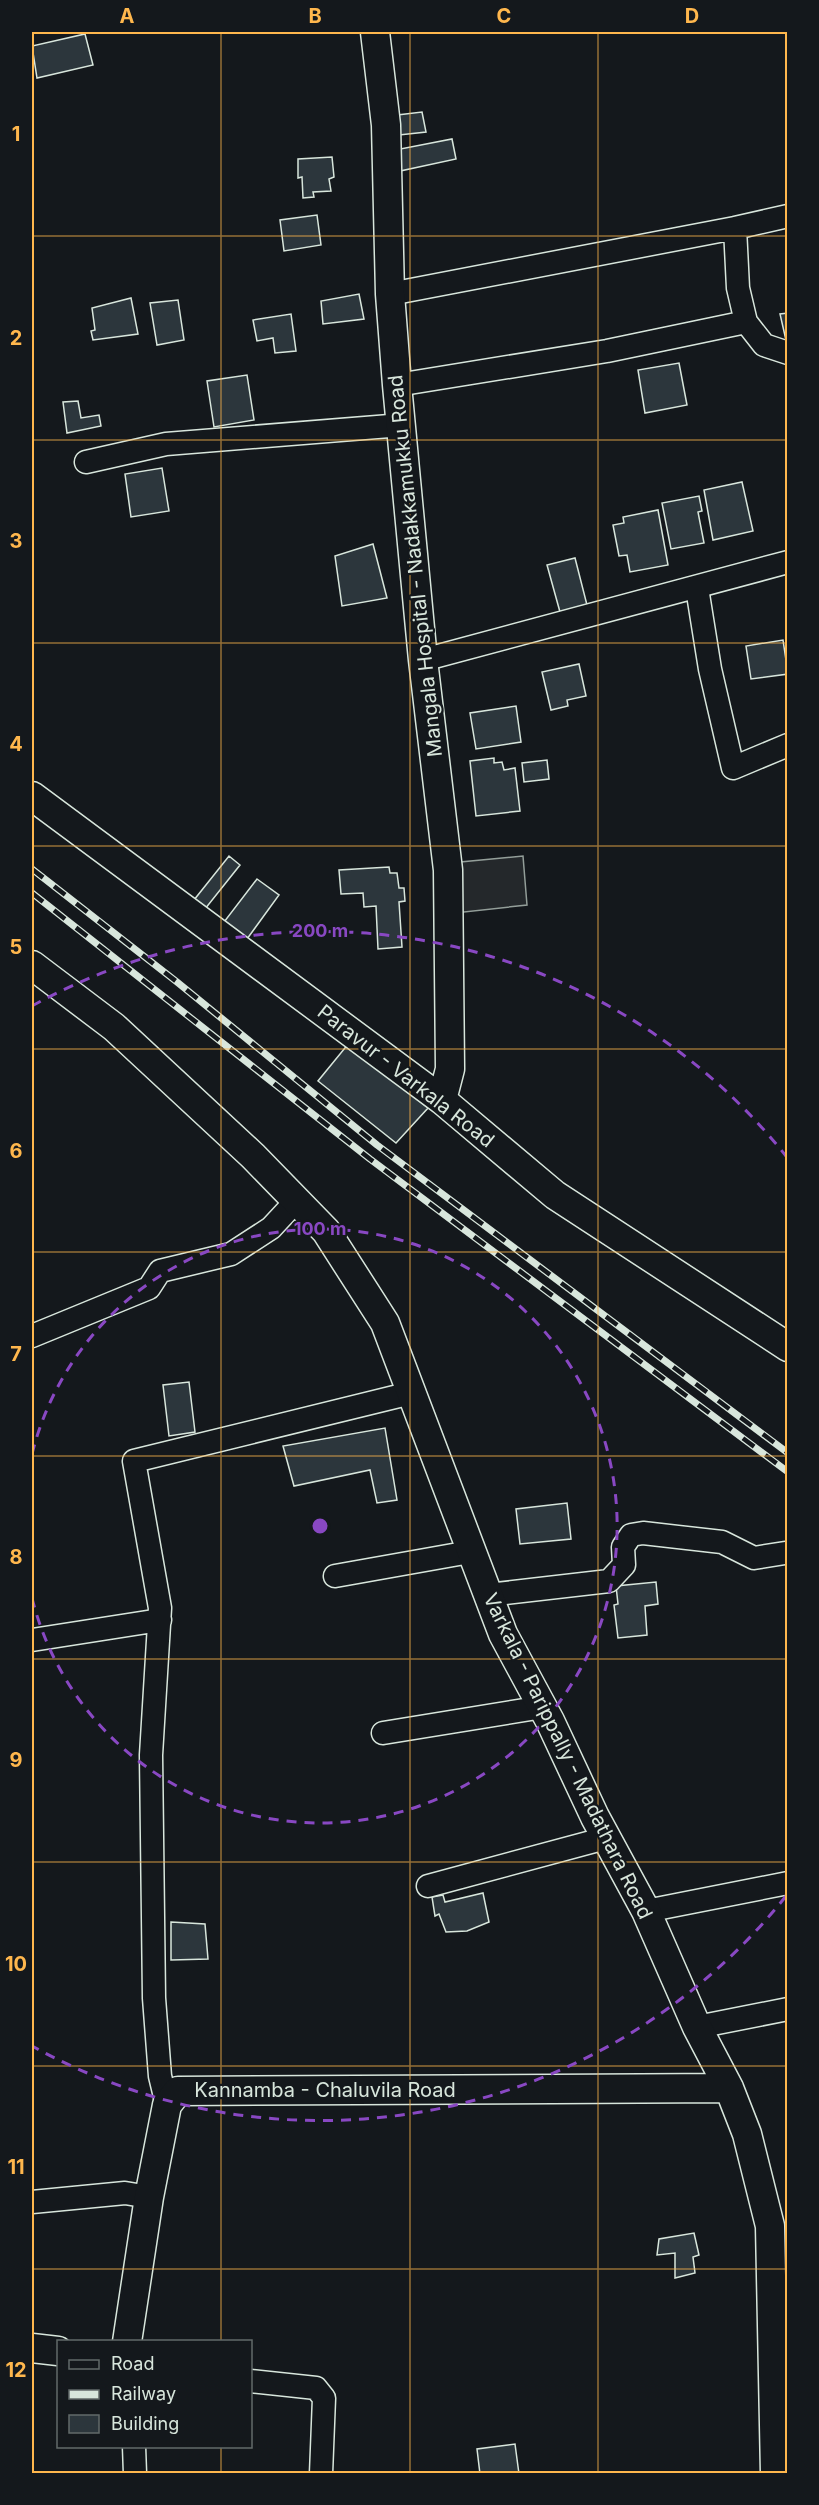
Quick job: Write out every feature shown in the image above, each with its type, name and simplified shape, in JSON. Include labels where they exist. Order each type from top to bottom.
[{"type":"main road","name":"Mangala Hospital - Nadakkamukku Road","points":[[375,32],[386,125],[390,294],[397,385],[423,660],[448,870],[450,1068],[442,1100]]},
{"type":"main road","name":"Paravur - Varkala Road","points":[[32,796],[442,1100],[555,1195],[788,1347]]},
{"type":"main road","name":"Varkala - Parippally - Madathara Road","points":[[32,965],[114,1027],[297,1200],[326,1231],[385,1323],[503,1634],[543,1707],[606,1838],[646,1911],[697,2027],[729,2088],[747,2134],[770,2226],[781,2427],[775,2474]]},
{"type":"main road","name":"Kannamba - Chaluvila Road","points":[[127,2340],[149,2197],[167,2105],[177,2091],[729,2088]]},
{"type":"main road","points":[[32,2348],[57,2351]]},
{"type":"street","points":[[390,294],[788,216]]},
{"type":"street","points":[[735,228],[738,288],[746,322],[764,345],[788,353]]},
{"type":"street","points":[[397,385],[607,351],[746,322]]},
{"type":"street","points":[[86,462],[166,444],[402,425]]},
{"type":"street","points":[[423,660],[788,562]]},
{"type":"street","points":[[697,588],[710,669],[733,768],[788,745]]},
{"type":"street","points":[[32,1336],[149,1288],[160,1271],[231,1254],[271,1228],[297,1200]]},
{"type":"street","points":[[167,2105],[160,2076],[154,1998],[151,1755],[154,1679],[159,1651],[160,1620],[158,1591],[134,1461],[411,1393]]},
{"type":"street","points":[[488,1595],[609,1581],[624,1565],[623,1547],[631,1536],[643,1533],[722,1542],[754,1558],[785,1553]]},
{"type":"street","points":[[335,1576],[470,1552]]},
{"type":"street","points":[[32,1640],[160,1620]]},
{"type":"street","points":[[383,1733],[543,1707]]},
{"type":"street","points":[[428,1886],[606,1838]]},
{"type":"street","points":[[646,1911],[788,1883]]},
{"type":"street","points":[[697,2027],[788,2009]]},
{"type":"street","points":[[32,2202],[124,2193],[149,2197]]},
{"type":"street","points":[[252,2381],[315,2388],[322,2392],[324,2398],[321,2474]]},
{"type":"street","points":[[134,2448],[135,2474]]},
{"type":"shaded area","points":[[523,856],[527,905],[455,913],[450,863]]},
{"type":"building","points":[[85,34],[93,65],[37,78],[32,46]]},
{"type":"building","points":[[422,112],[426,132],[390,136],[389,116]]},
{"type":"building","points":[[452,139],[456,159],[400,171],[395,150]]},
{"type":"building","points":[[332,157],[334,177],[329,179],[331,191],[313,192],[314,197],[303,198],[302,177],[298,178],[298,159]]},
{"type":"building","points":[[317,215],[321,245],[284,251],[280,220]]},
{"type":"building","points":[[359,294],[364,319],[323,324],[321,301]]},
{"type":"building","points":[[131,298],[138,334],[93,340],[91,331],[95,330],[92,308]]},
{"type":"building","points":[[178,300],[184,340],[157,345],[150,303]]},
{"type":"building","points":[[788,313],[788,349],[780,314]]},
{"type":"building","points":[[291,314],[296,351],[275,353],[273,338],[257,341],[253,320]]},
{"type":"building","points":[[679,363],[687,405],[645,413],[638,370]]},
{"type":"building","points":[[247,375],[254,420],[214,427],[207,381]]},
{"type":"building","points":[[78,401],[81,418],[99,415],[101,426],[67,433],[63,402]]},
{"type":"building","points":[[162,468],[169,511],[131,517],[125,474]]},
{"type":"building","points":[[742,482],[753,531],[713,540],[704,490]]},
{"type":"building","points":[[699,496],[702,511],[698,512],[704,543],[671,549],[662,503]]},
{"type":"building","points":[[658,510],[668,565],[630,572],[627,555],[619,556],[613,525],[624,523],[623,517]]},
{"type":"building","points":[[373,544],[387,598],[342,606],[335,556]]},
{"type":"building","points":[[575,558],[587,605],[560,612],[547,565]]},
{"type":"building","points":[[783,640],[788,674],[751,679],[746,646]]},
{"type":"building","points":[[579,664],[586,696],[567,700],[568,706],[551,710],[542,672]]},
{"type":"building","points":[[516,706],[521,742],[476,749],[470,713]]},
{"type":"building","points":[[494,758],[494,763],[502,762],[504,770],[515,768],[520,811],[476,816],[470,761]]},
{"type":"building","points":[[547,760],[549,779],[524,782],[522,763]]},
{"type":"building","points":[[229,856],[240,865],[205,909],[194,900]]},
{"type":"building","points":[[389,867],[390,873],[397,873],[399,888],[404,888],[405,901],[399,902],[402,947],[378,949],[376,906],[364,907],[363,893],[341,894],[339,870]]},
{"type":"building","points":[[257,879],[279,895],[247,939],[224,922]]},
{"type":"building","points":[[349,1043],[428,1108],[396,1143],[318,1081]]},
{"type":"building","points":[[189,1382],[195,1432],[169,1436],[163,1385]]},
{"type":"building","points":[[385,1428],[397,1500],[377,1503],[370,1470],[294,1486],[283,1446]]},
{"type":"building","points":[[567,1503],[571,1539],[520,1544],[516,1509]]},
{"type":"building","points":[[656,1582],[658,1604],[645,1606],[647,1635],[618,1638],[614,1605],[618,1604],[616,1586]]},
{"type":"building","points":[[483,1893],[489,1922],[467,1931],[446,1932],[439,1914],[435,1916],[432,1897],[443,1895],[445,1902]]},
{"type":"building","points":[[171,1922],[205,1924],[208,1959],[171,1960]]},
{"type":"building","points":[[694,2233],[699,2255],[693,2257],[695,2273],[675,2278],[675,2253],[657,2255],[659,2239]]},
{"type":"building","points":[[515,2444],[519,2474],[480,2474],[477,2449]]},
{"type":"railway","points":[[32,869],[177,982],[377,1145],[788,1453]]},
{"type":"railway","points":[[32,893],[370,1159],[788,1472]]}]
